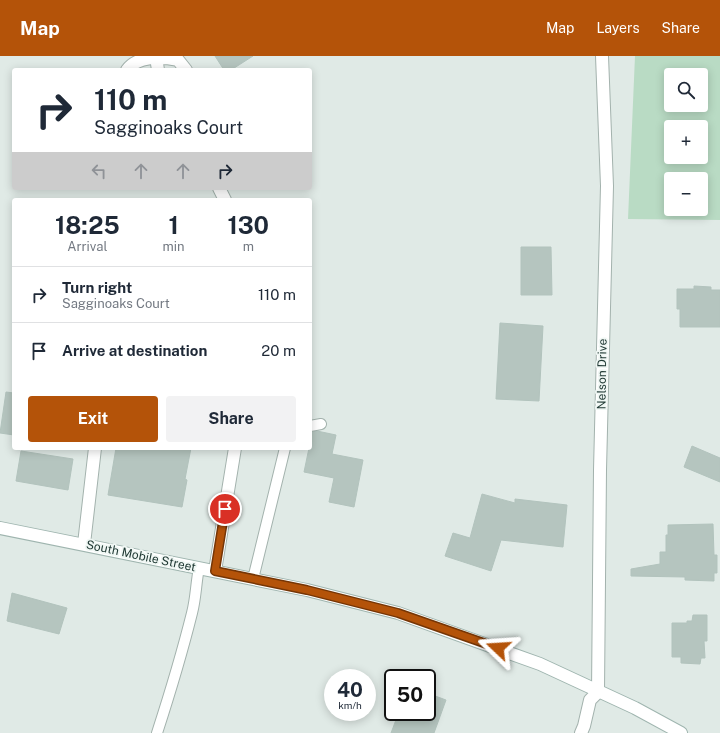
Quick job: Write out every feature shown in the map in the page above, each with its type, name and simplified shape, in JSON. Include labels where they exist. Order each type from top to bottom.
[{"type":"street","name":"Nelson Drive","points":[[598,692],[600,462],[607,186],[602,56]]},
{"type":"street","points":[[128,68],[136,60],[143,57],[178,60],[184,68]]},
{"type":"street","points":[[156,57],[158,68]]},
{"type":"street","points":[[84,544],[95,450]]},
{"type":"street","points":[[215,571],[235,450]]},
{"type":"street","name":"South Mobile Street","points":[[0,528],[253,578],[398,613],[540,664],[635,708],[681,733]]},
{"type":"street","points":[[581,733],[590,700],[598,692]]},
{"type":"lane","points":[[312,426],[321,424]]},
{"type":"lane","points":[[253,578],[285,450]]},
{"type":"lane","points":[[157,733],[173,684],[193,611],[196,579],[199,568]]},
{"type":"green space","points":[[635,56],[720,56],[720,220],[628,219]]},
{"type":"building","points":[[215,56],[253,56],[234,68],[223,68]]},
{"type":"building","points":[[521,247],[551,247],[552,295],[521,295]]},
{"type":"building","points":[[694,286],[711,287],[711,290],[720,290],[720,327],[680,327],[680,309],[677,309],[677,289],[694,289]]},
{"type":"building","points":[[500,323],[543,326],[539,401],[496,399]]},
{"type":"building","points":[[6,392],[12,393],[12,435],[0,433]]},
{"type":"building","points":[[317,431],[336,435],[332,454],[363,460],[354,507],[329,502],[334,478],[304,472],[309,450],[312,450],[312,432]]},
{"type":"building","points":[[692,446],[720,458],[720,482],[684,467]]},
{"type":"building","points":[[116,450],[191,450],[185,479],[187,480],[182,507],[108,495]]},
{"type":"building","points":[[21,451],[73,459],[68,490],[16,481]]},
{"type":"building","points":[[482,494],[515,503],[515,499],[567,505],[563,547],[501,540],[491,571],[445,556],[453,533],[470,538]]},
{"type":"building","points":[[713,524],[714,555],[717,555],[717,573],[714,573],[714,581],[685,580],[685,577],[631,576],[631,569],[660,564],[660,552],[666,552],[666,535],[668,535],[668,525]]},
{"type":"building","points":[[12,593],[67,608],[59,634],[7,621]]},
{"type":"building","points":[[693,615],[707,615],[707,641],[704,641],[705,658],[701,658],[700,664],[681,663],[681,657],[672,657],[672,623],[687,623],[687,621],[692,621]]},
{"type":"building","points":[[436,696],[446,700],[434,733],[391,733],[396,721],[436,721]]},
{"type":"route","points":[[225,509],[215,571],[307,590],[398,613],[498,648]]}]
